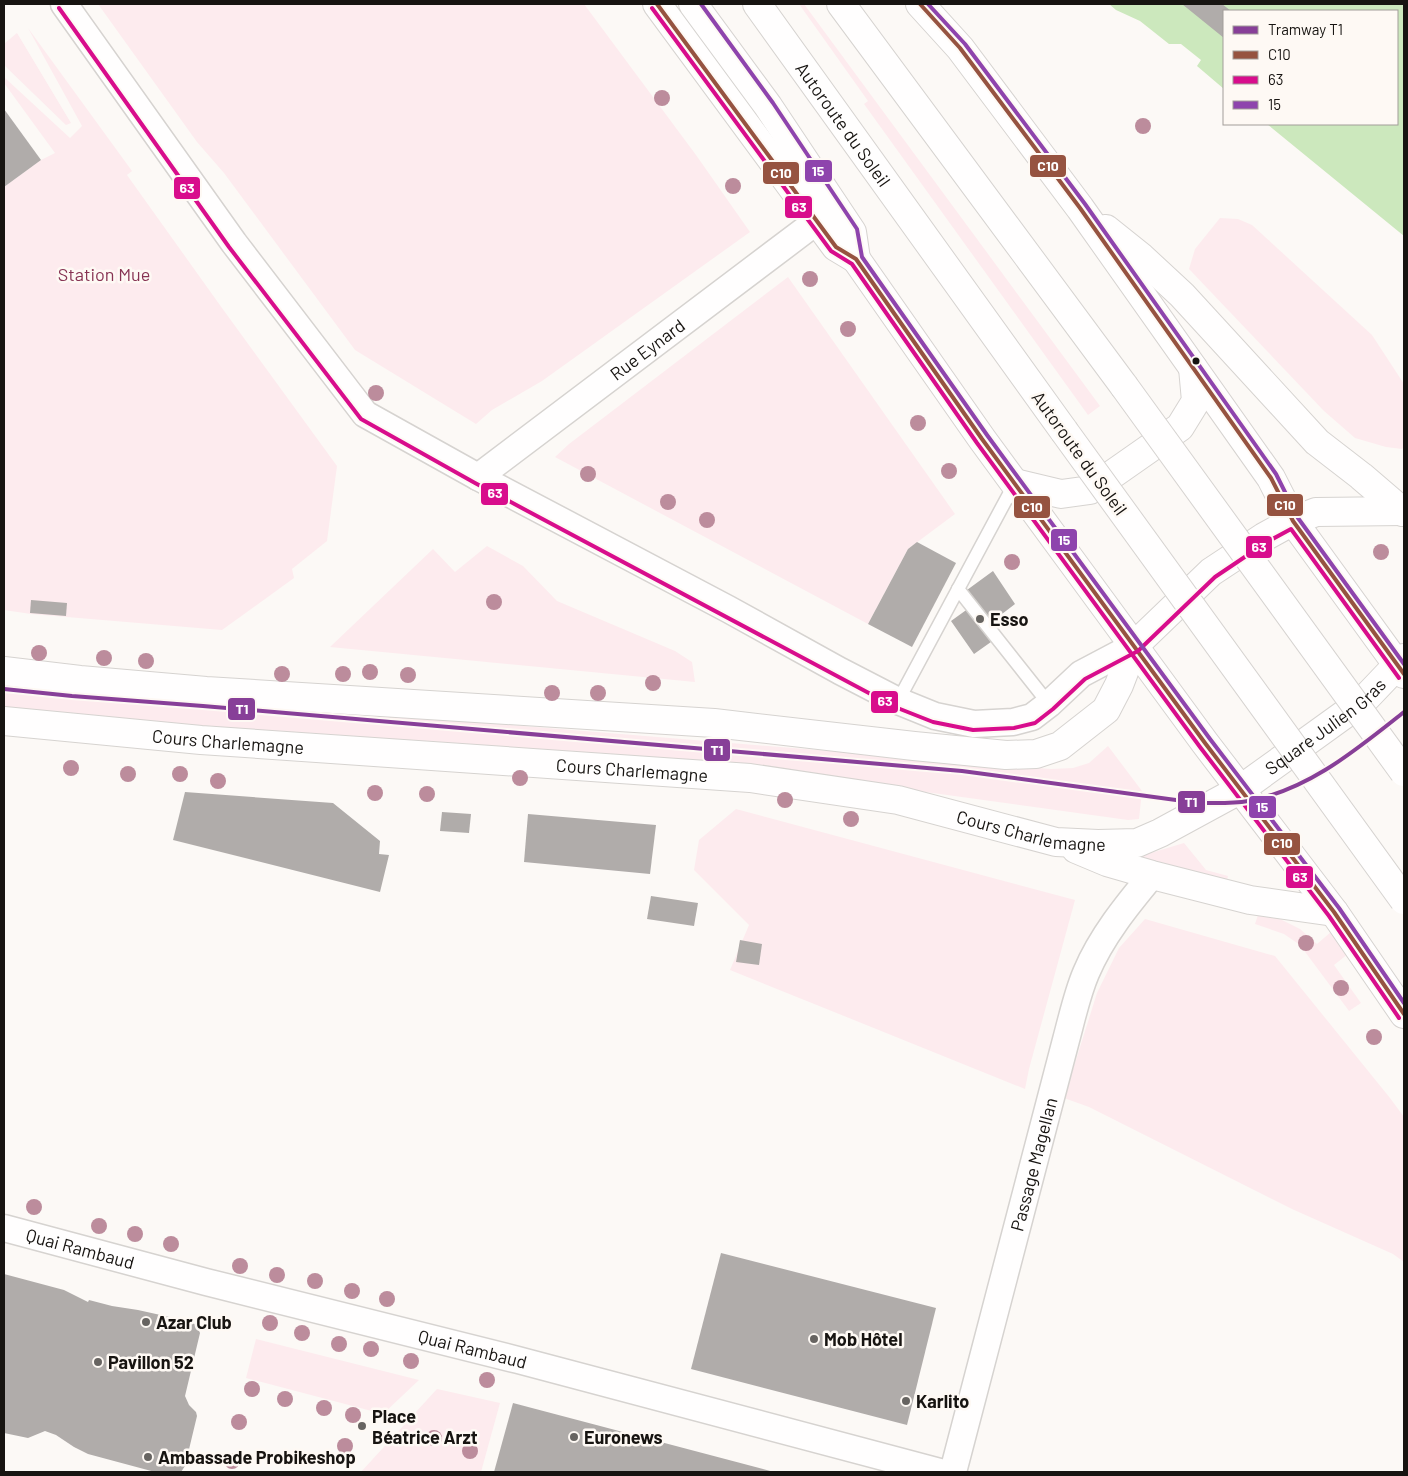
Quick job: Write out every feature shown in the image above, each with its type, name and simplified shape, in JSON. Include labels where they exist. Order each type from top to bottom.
[{"type":"main road","points":[[657,4],[836,247],[856,260],[1015,483],[1205,743],[1334,912],[1404,1014]]},
{"type":"main road","points":[[693,4],[768,106],[852,232],[856,260]]},
{"type":"main road","name":"Autoroute du Soleil","points":[[757,4],[1404,900]]},
{"type":"main road","points":[[841,4],[1124,386],[1404,772]]},
{"type":"main road","points":[[920,4],[960,48],[1080,208],[1271,478],[1293,521],[1402,666]]},
{"type":"main road","points":[[1080,208],[1141,258],[1182,295],[1317,442],[1404,512]]},
{"type":"main road","points":[[1015,483],[1061,494],[1090,490],[1180,427],[1196,401],[1193,368]]},
{"type":"main road","points":[[4,671],[206,691],[714,724],[1006,755],[1036,754],[1060,746],[1106,710],[1119,685],[1134,646],[1211,572],[1264,537],[1293,521],[1316,512],[1404,512]]},
{"type":"main road","name":"Square Julien Gras","points":[[1241,789],[1363,701],[1402,666]]},
{"type":"main road","name":"Cours Charlemagne","points":[[4,721],[202,740],[750,778],[898,800],[1056,842],[1098,844],[1137,842],[1160,834],[1241,789]]},
{"type":"main road","points":[[1056,842],[1107,862],[1250,900],[1334,912]]},
{"type":"street","points":[[64,4],[234,243],[364,414],[478,477],[898,701],[935,716],[974,724],[1013,722],[1032,717],[1050,704],[1081,674],[1134,646]]},
{"type":"street","name":"Rue Eynard","points":[[478,477],[817,221]]},
{"type":"street","name":"Passage Magellan","points":[[954,1472],[1066,1040],[1085,975],[1110,929],[1132,898],[1152,875]]},
{"type":"street","name":"Quai Rambaud","points":[[4,1228],[206,1282],[518,1360],[940,1472]]},
{"type":"lane","points":[[898,701],[1015,483]]},
{"type":"lane","points":[[958,589],[1050,704]]},
{"type":"green space","points":[[98,4],[584,4],[696,155],[750,232],[542,381],[492,410],[476,424],[355,350],[224,173],[197,142]]},
{"type":"green space","points":[[799,4],[804,4],[1100,406],[1088,415],[864,104],[868,101]]},
{"type":"green space","name":"Station Mue","points":[[28,28],[132,171],[127,175],[337,466],[327,541],[292,569],[294,578],[222,630],[31,614],[4,610],[4,187],[41,160],[55,153],[4,83],[4,77],[70,138],[82,126]]},
{"type":"green space","points":[[17,33],[71,123],[66,125],[4,65],[4,44]]},
{"type":"green space","points":[[1220,218],[1238,219],[1252,225],[1372,335],[1404,384],[1404,447],[1402,449],[1386,447],[1355,438],[1324,411],[1189,269],[1195,249]]},
{"type":"green space","points":[[788,277],[955,514],[908,549],[868,624],[555,457],[569,444]]},
{"type":"green space","points":[[487,546],[523,566],[557,601],[675,651],[692,662],[695,682],[330,647],[433,549],[455,572]]},
{"type":"green space","points":[[4,679],[277,706],[1051,769],[1073,768],[1089,763],[1108,746],[1142,791],[1139,819],[1128,820],[766,770],[38,715],[4,709]]},
{"type":"green space","points":[[736,809],[1075,900],[1025,1089],[730,970],[749,925],[694,870],[699,840]]},
{"type":"green space","points":[[1184,843],[1206,870],[1228,876],[1226,884],[1140,862],[1144,855]]},
{"type":"green space","points":[[1259,912],[1280,919],[1300,929],[1317,944],[1331,932],[1348,954],[1334,965],[1361,1003],[1349,1011],[1300,945],[1284,934],[1255,924]]},
{"type":"green space","points":[[1145,919],[1275,956],[1390,1098],[1404,1117],[1404,1262],[1393,1254],[1292,1209],[1089,1107],[1064,1098],[1097,993],[1119,948]]},
{"type":"green space","points":[[256,1339],[419,1380],[383,1414],[246,1378]]},
{"type":"green space","points":[[437,1389],[500,1403],[481,1472],[361,1472]]},
{"type":"shaded area","points":[[1109,4],[1404,4],[1404,236],[1268,125],[1398,125],[1398,10],[1223,10],[1223,88],[1197,66],[1201,60],[1181,44],[1169,44],[1140,21],[1116,10]]},
{"type":"building","points":[[1182,4],[1222,4],[1230,10],[1223,10],[1223,37]]},
{"type":"building","points":[[4,109],[41,160],[4,187]]},
{"type":"building","points":[[917,542],[956,563],[912,647],[868,624],[908,549]]},
{"type":"building","points":[[993,571],[1015,604],[989,624],[998,637],[974,654],[951,621],[976,603],[967,590]]},
{"type":"building","points":[[31,600],[67,603],[66,616],[30,613]]},
{"type":"building","points":[[185,792],[333,803],[380,841],[379,854],[389,855],[380,892],[173,840]]},
{"type":"building","points":[[442,812],[471,814],[469,833],[440,831]]},
{"type":"building","points":[[528,814],[656,825],[650,874],[524,862]]},
{"type":"building","points":[[651,896],[698,903],[694,926],[647,919]]},
{"type":"building","points":[[740,940],[762,944],[759,965],[736,962]]},
{"type":"building","name":"Mob Hôtel","points":[[721,1253],[936,1308],[907,1425],[691,1369]]},
{"type":"building","name":"Pavillon 52","points":[[4,1274],[64,1290],[88,1302],[89,1300],[138,1310],[192,1322],[197,1326],[200,1333],[185,1396],[197,1416],[185,1466],[181,1472],[155,1472],[88,1454],[56,1435],[45,1431],[28,1438],[4,1433]]},
{"type":"building","name":"Euronews","points":[[513,1403],[774,1472],[494,1472]]},
{"type":"tram line","name":"T1","points":[[4,689],[962,771],[1198,803],[1248,801],[1292,788],[1350,754],[1404,712]]},
{"type":"transit line","name":"C10","points":[[657,4],[836,247],[856,259],[982,439],[1205,743],[1334,912],[1404,1014]]},
{"type":"transit line","name":"15","points":[[701,4],[773,103],[857,229],[862,257],[987,435],[1210,739],[1339,908],[1404,1003]]},
{"type":"transit line","name":"C10","points":[[920,4],[960,48],[1080,208],[1271,478],[1293,521],[1404,674]]},
{"type":"transit line","name":"15","points":[[928,4],[965,44],[1085,204],[1276,474],[1298,518],[1404,664]]},
{"type":"transit line","name":"63","points":[[59,8],[229,247],[361,419],[475,483],[895,707],[933,722],[973,730],[1014,728],[1035,723],[1085,679],[1138,651],[1215,577],[1267,542],[1291,529],[1399,678]]},
{"type":"transit line","name":"63","points":[[652,8],[831,251],[852,264],[977,443],[1200,747],[1329,916],[1399,1018]]},
{"type":"place","name":"Esso","points":[[980,619]]},
{"type":"place","name":"Azar Club","points":[[146,1322]]},
{"type":"place","name":"Mob Hôtel","points":[[814,1339]]},
{"type":"place","name":"Pavillon 52","points":[[98,1362]]},
{"type":"place","name":"Karlito","points":[[906,1401]]},
{"type":"place","name":"Place Béatrice Arzt","points":[[362,1426]]},
{"type":"place","name":"Euronews","points":[[574,1437]]},
{"type":"place","name":"Ambassade Probikeshop","points":[[148,1457]]}]
